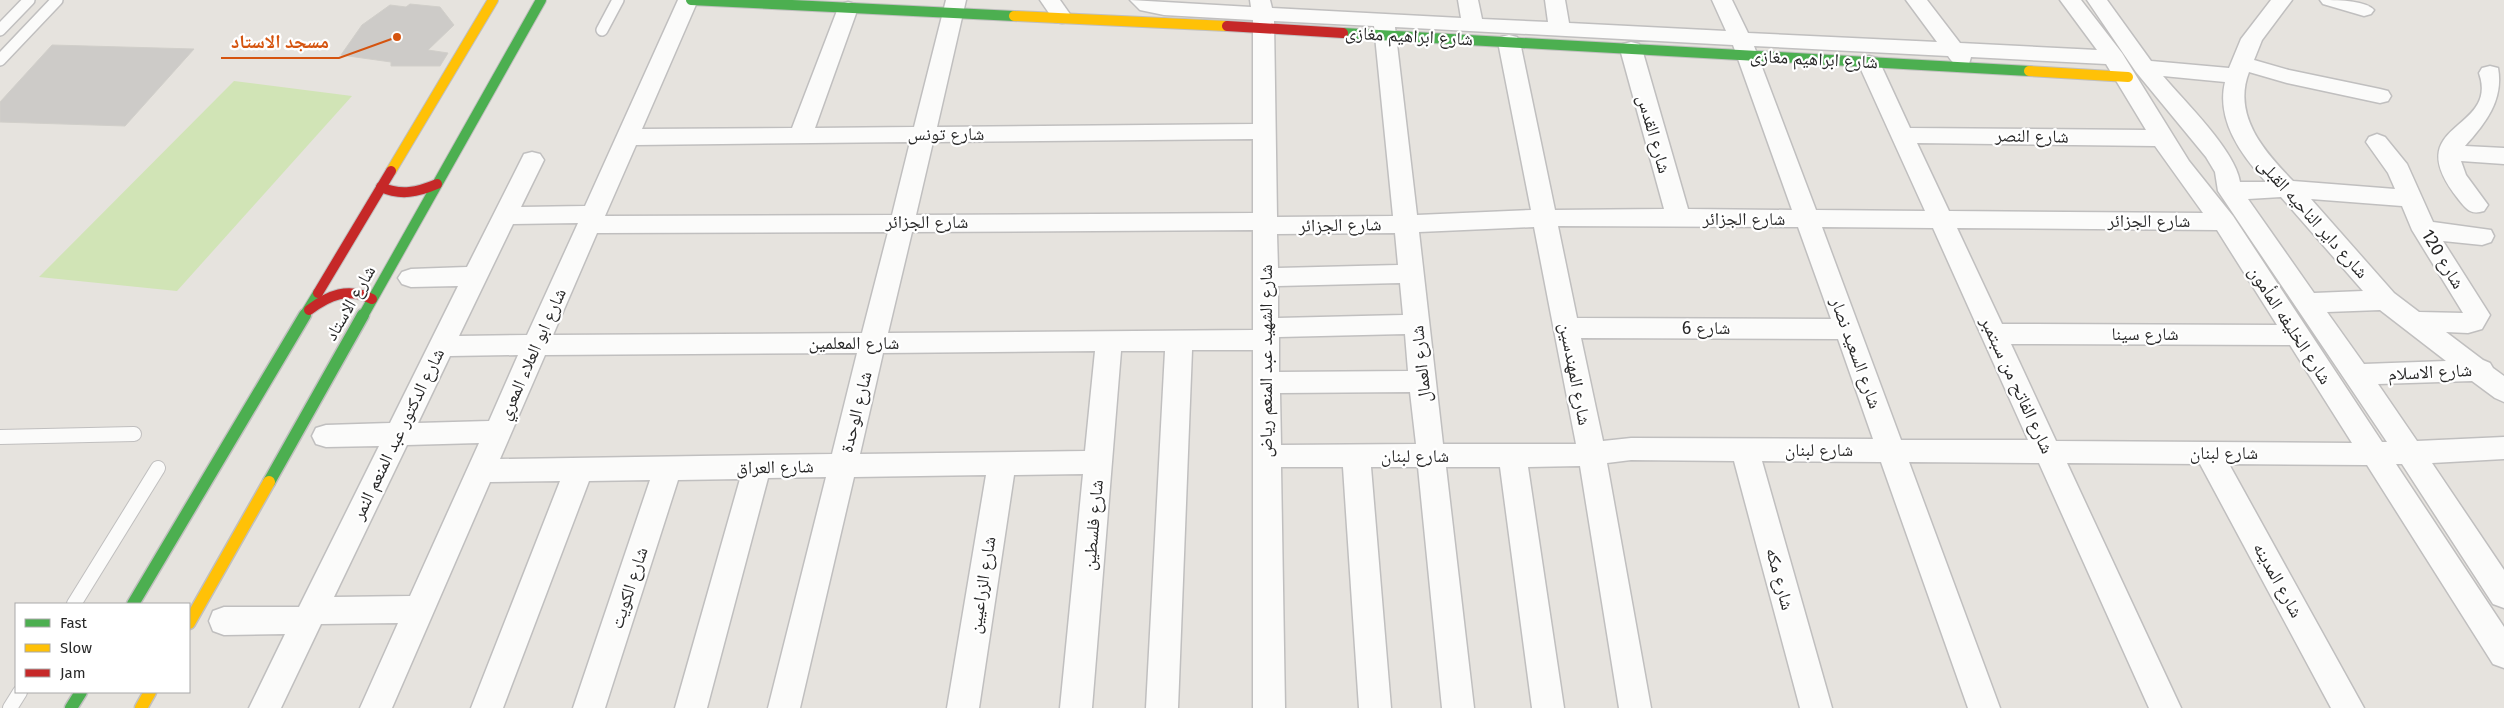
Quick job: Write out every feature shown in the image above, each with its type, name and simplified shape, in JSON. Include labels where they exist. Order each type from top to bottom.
[{"type":"main road","name":"شارع الاستاد","points":[[134,603],[492,0]]},
{"type":"main road","name":"شارع الاستاد","points":[[190,621],[541,0]]},
{"type":"main road","name":"شارع ابراهيم مغازى","points":[[689,0],[848,8],[954,7],[1062,17],[1262,14]]},
{"type":"main road","name":"شارع ابراهيم مغازى","points":[[1378,19],[1509,42],[1631,48],[1745,47],[1869,62],[1969,68],[2128,67]]},
{"type":"main road","points":[[381,187],[387,191],[405,194],[437,184]]},
{"type":"main road","points":[[309,310],[318,302],[344,292],[366,294],[372,299]]},
{"type":"main road","points":[[72,708],[80,693]]},
{"type":"main road","points":[[141,708],[149,693]]},
{"type":"street","name":"شارع ابو العلاء المعري","points":[[376,708],[689,0]]},
{"type":"street","points":[[1050,0],[1062,17]]},
{"type":"street","name":"شارع ابراهيم مغازى","points":[[1140,0],[1155,8],[1559,29],[1745,47],[1954,50],[2128,67]]},
{"type":"street","points":[[1468,0],[1473,25]]},
{"type":"street","points":[[1555,0],[1559,29]]},
{"type":"street","name":"شارع السعيد نصار","points":[[1722,0],[1745,47],[1984,708]]},
{"type":"street","points":[[1916,0],[1969,68]]},
{"type":"street","name":"شارع الخليفه المأمون","points":[[2070,0],[2128,67],[2216,152],[2227,172],[2230,191],[2410,453],[2504,595]]},
{"type":"street","name":"شارع الخليفه المأمون","points":[[2097,0],[2169,148],[2197,191],[2224,222],[2372,454],[2504,654]]},
{"type":"street","name":"شارع داير الناحيه القبلى","points":[[2282,0],[2252,39],[2239,70],[2233,95],[2236,117],[2246,140],[2263,164],[2288,188],[2385,300],[2504,391]]},
{"type":"street","points":[[2330,0],[2366,5],[2360,31]]},
{"type":"street","name":"شارع الوحدة","points":[[784,708],[954,7]]},
{"type":"street","points":[[800,135],[848,8]]},
{"type":"street","name":"شارع الشهيد عبد المنعم رياض","points":[[1262,14],[1269,708]]},
{"type":"street","name":"شارع العمال","points":[[1378,19],[1412,274],[1458,708]]},
{"type":"street","name":"شارع المهندسين","points":[[1509,42],[1592,455],[1635,708]]},
{"type":"street","name":"شارع القدس","points":[[1631,48],[1678,218]]},
{"type":"street","name":"شارع الفاتح من سبتمبر","points":[[1869,62],[2165,708]]},
{"type":"street","points":[[2128,67],[2239,70],[2305,80],[2380,96]]},
{"type":"street","points":[[2476,205],[2453,174],[2449,166],[2448,153],[2451,147],[2492,103],[2494,84],[2490,73]]},
{"type":"street","name":"شارع تونس","points":[[628,136],[1264,131]]},
{"type":"street","name":"شارع النصر","points":[[1902,135],[2169,148],[2191,164],[2204,164],[2213,160],[2216,152]]},
{"type":"street","name":"شارع 120","points":[[2377,142],[2399,170],[2424,230],[2477,315],[2472,322],[2468,323],[2412,322]]},
{"type":"street","points":[[2448,153],[2504,156]]},
{"type":"street","name":"شارع الدكتور عبد المنعم النمر","points":[[265,708],[532,160]]},
{"type":"street","points":[[2230,191],[2288,188],[2412,199]]},
{"type":"street","name":"شارع الجزائر","points":[[505,216],[591,220],[1265,224],[1406,224],[1579,217],[2224,222]]},
{"type":"street","points":[[2424,230],[2482,236]]},
{"type":"street","points":[[1265,277],[1412,274]]},
{"type":"street","points":[[411,278],[476,276]]},
{"type":"street","points":[[2308,304],[2385,300]]},
{"type":"street","points":[[1266,334],[1417,324]]},
{"type":"street","name":"شارع 6","points":[[1566,328],[1847,329]]},
{"type":"street","name":"شارع المعلمين","points":[[441,346],[1179,341],[1266,334]]},
{"type":"street","name":"شارع سينا","points":[[1993,334],[2296,334]]},
{"type":"street","name":"شارع فلسطين","points":[[1076,708],[1110,341]]},
{"type":"street","points":[[1162,708],[1179,341]]},
{"type":"street","name":"شارع الاسلام","points":[[2357,375],[2504,369]]},
{"type":"street","points":[[1266,383],[1423,381]]},
{"type":"street","points":[[326,436],[498,432]]},
{"type":"street","name":"شارع لبنان","points":[[1267,456],[1592,455],[1614,450],[1745,449],[2372,454],[2504,448]]},
{"type":"street","name":"شارع مكه","points":[[1745,449],[1816,708]]},
{"type":"street","name":"شارع المدينه","points":[[2208,452],[2348,708]]},
{"type":"street","points":[[1356,456],[1375,708]]},
{"type":"street","points":[[1512,456],[1548,708]]},
{"type":"street","name":"شارع العراق","points":[[481,472],[1098,462]]},
{"type":"street","name":"شارع الزراعيين","points":[[963,708],[1002,463]]},
{"type":"street","points":[[690,708],[757,467]]},
{"type":"street","name":"شارع الكويت","points":[[589,708],[668,468]]},
{"type":"street","points":[[487,708],[579,470]]},
{"type":"street","points":[[224,622],[420,609]]},
{"type":"lane","points":[[0,30],[29,0]]},
{"type":"lane","points":[[0,60],[57,0]]},
{"type":"lane","points":[[602,30],[618,0]]},
{"type":"lane","points":[[0,437],[134,434]]},
{"type":"lane","points":[[75,603],[158,468]]},
{"type":"lane","points":[[10,708],[19,693]]},
{"type":"green space","points":[[234,81],[352,96],[177,291],[39,277]]},
{"type":"building","points":[[410,4],[440,7],[454,25],[428,50],[448,53],[440,66],[391,66],[391,62],[341,55],[362,25],[390,5],[406,7]]},
{"type":"building","points":[[52,45],[194,49],[125,126],[0,122],[0,102]]},
{"type":"traffic: fast","points":[[269,482],[541,0]]},
{"type":"traffic: fast","points":[[691,0],[1014,16]]},
{"type":"traffic: fast","points":[[1343,33],[2029,71]]},
{"type":"traffic: fast","points":[[134,603],[318,293]]},
{"type":"traffic: fast","points":[[71,708],[80,693]]},
{"type":"traffic: slow","points":[[391,171],[493,0]]},
{"type":"traffic: slow","points":[[1014,16],[1227,26]]},
{"type":"traffic: slow","points":[[2029,71],[2128,77]]},
{"type":"traffic: slow","points":[[190,621],[269,482]]},
{"type":"traffic: slow","points":[[141,708],[149,693]]},
{"type":"traffic: jam","points":[[1227,26],[1343,33]]},
{"type":"traffic: jam","points":[[318,293],[391,171]]},
{"type":"traffic: jam","points":[[381,187],[395,192],[409,193],[437,184]]},
{"type":"traffic: jam","points":[[309,310],[331,296],[347,292],[372,299]]},
{"type":"place","name":"مسجد الاستاد","points":[[397,37]]}]
